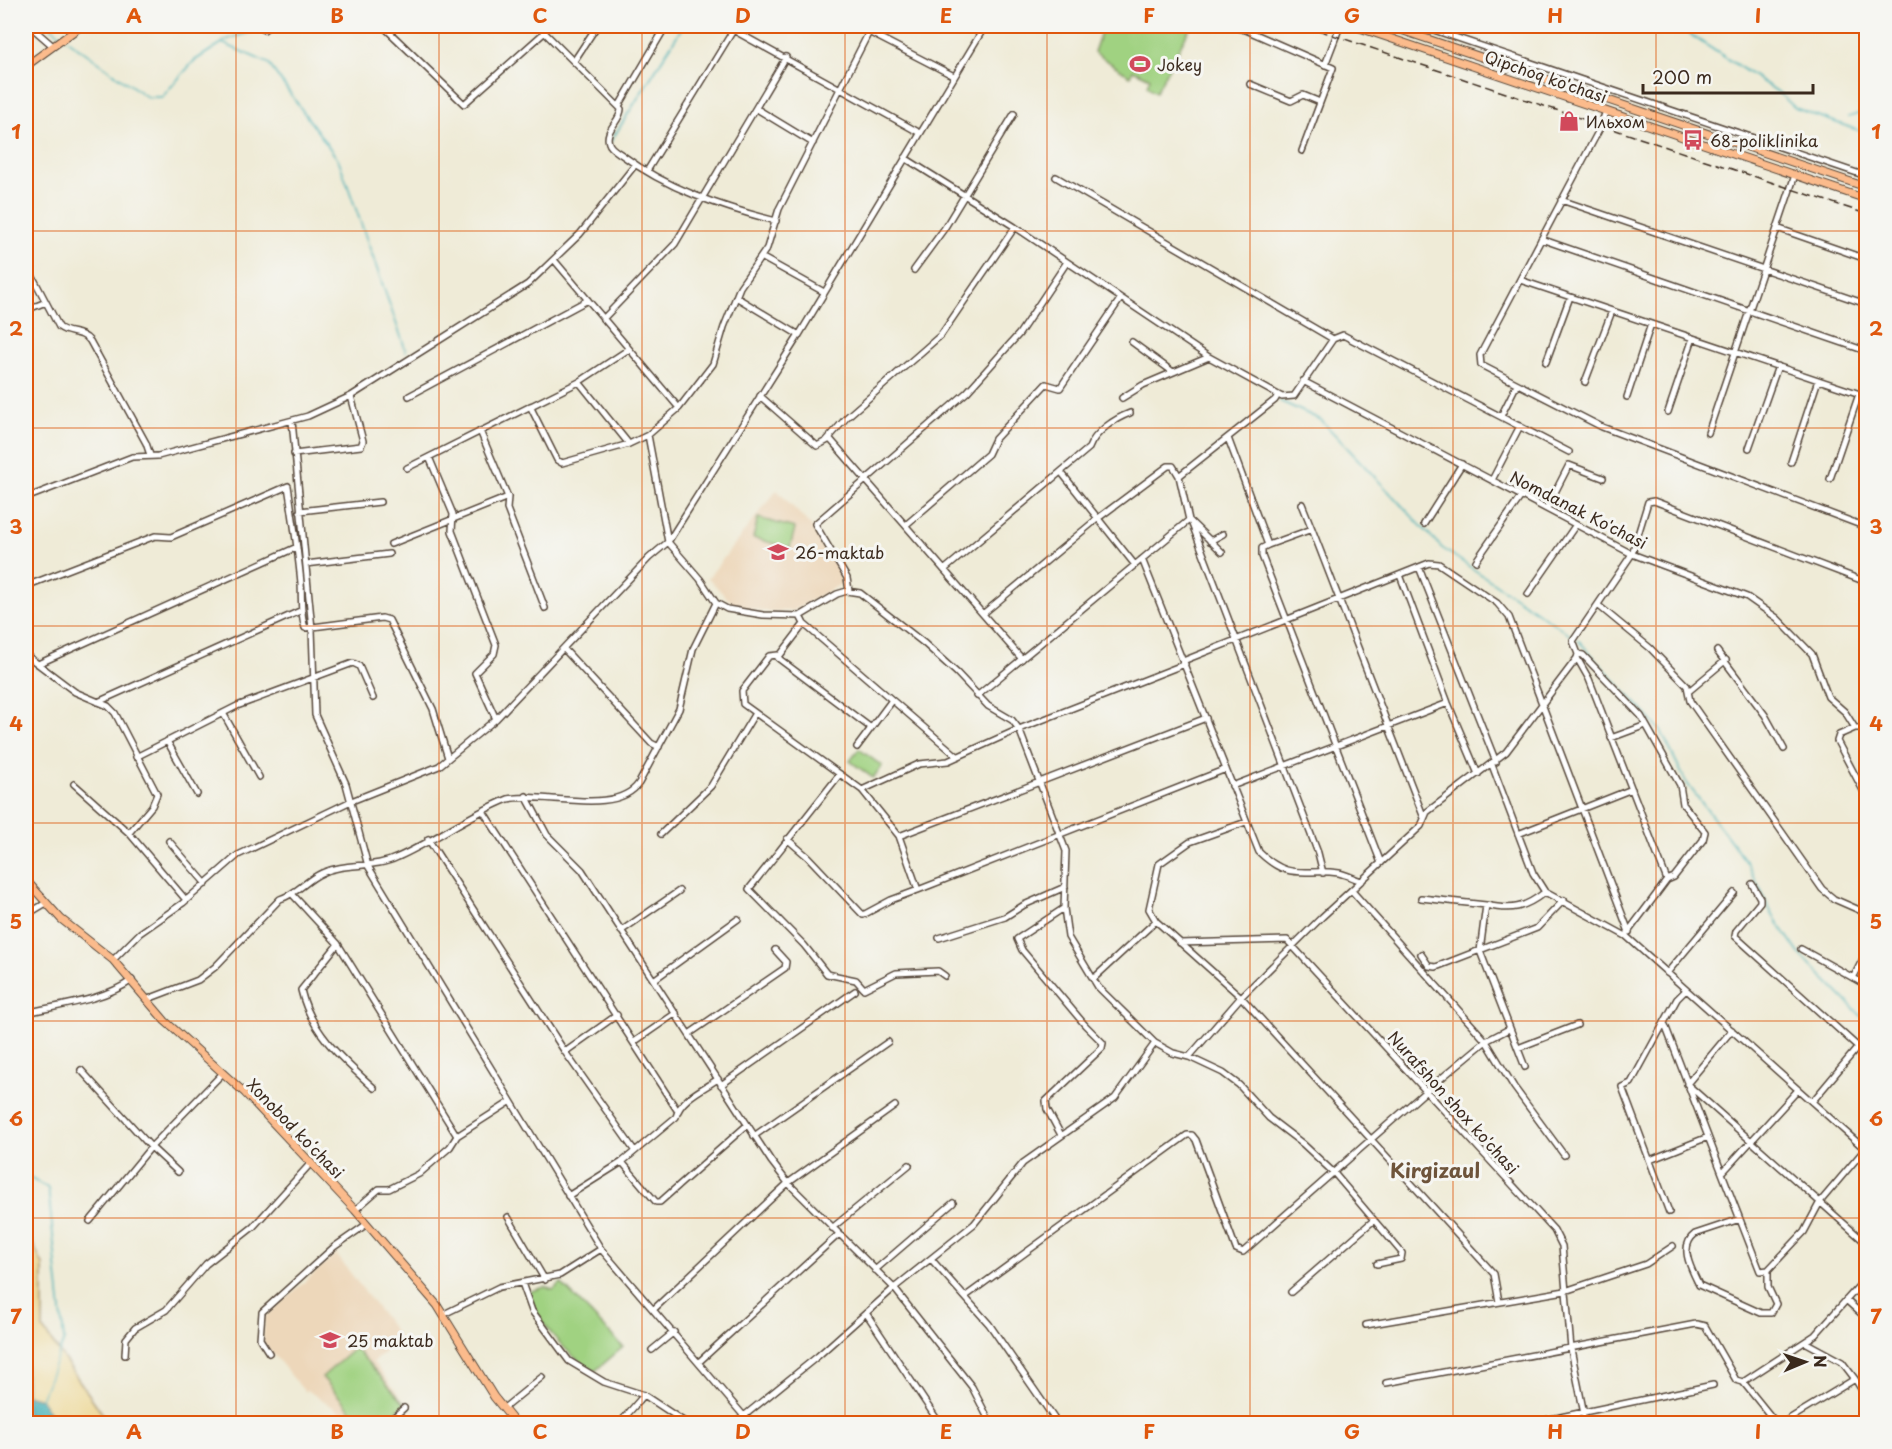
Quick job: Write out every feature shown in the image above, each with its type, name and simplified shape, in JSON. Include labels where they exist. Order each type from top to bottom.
[{"type":"main road","points":[[26,66],[81,26]]},
{"type":"main road","name":"Qipchoq ko'chasi","points":[[1354,26],[1866,199]]},
{"type":"main road","name":"Qipchoq ko'chasi","points":[[1389,26],[1866,187]]},
{"type":"main road","name":"Xonobod koʻchasi","points":[[26,880],[70,927],[113,960],[165,1021],[265,1113],[355,1210],[444,1314],[516,1424]]},
{"type":"street","points":[[30,26],[53,46]]},
{"type":"street","points":[[264,30],[269,26]]},
{"type":"street","points":[[383,26],[464,104],[545,32]]},
{"type":"street","points":[[538,26],[619,106],[621,115],[609,133],[608,141],[635,165],[700,198],[776,221]]},
{"type":"street","points":[[574,61],[597,26]]},
{"type":"street","points":[[619,106],[666,26]]},
{"type":"street","points":[[726,26],[786,57],[920,133]]},
{"type":"street","points":[[857,26],[954,76]]},
{"type":"street","points":[[113,960],[140,933],[186,900],[238,855],[348,802],[439,766],[496,719],[649,558],[668,542],[799,334],[985,26]]},
{"type":"street","points":[[1229,26],[1246,30],[1333,68],[1302,151]]},
{"type":"street","points":[[1324,65],[1340,26]]},
{"type":"street","points":[[1422,26],[1866,176]]},
{"type":"street","points":[[647,171],[734,29]]},
{"type":"street","points":[[530,406],[559,462],[629,444],[648,435],[679,408],[713,364],[724,327],[740,287],[761,257],[779,209],[870,32]]},
{"type":"street","points":[[603,319],[675,244],[700,198],[757,109],[786,57]]},
{"type":"street","points":[[1250,84],[1291,101],[1304,95],[1320,102]]},
{"type":"street","points":[[757,109],[813,143]]},
{"type":"street","points":[[1606,111],[1599,130],[1479,358],[1484,367],[1602,428],[1866,527]]},
{"type":"street","points":[[914,270],[965,196],[1014,114]]},
{"type":"street","points":[[905,159],[1015,228],[1209,357],[1278,395],[1287,398],[1294,396],[1333,339],[1340,335],[1569,452]]},
{"type":"street","points":[[26,498],[132,457],[158,456],[292,420],[315,413],[351,396],[528,284],[555,261],[601,210],[635,165]]},
{"type":"street","points":[[1708,433],[1762,269],[1796,175]]},
{"type":"street","points":[[1056,177],[1333,339]]},
{"type":"street","points":[[1561,200],[1866,304]]},
{"type":"street","points":[[825,442],[847,417],[941,335],[1015,228]]},
{"type":"street","points":[[1776,228],[1866,259]]},
{"type":"street","points":[[1541,239],[1866,351]]},
{"type":"street","points":[[761,257],[824,292]]},
{"type":"street","points":[[555,261],[679,408]]},
{"type":"street","points":[[849,591],[847,578],[814,524],[967,392],[1019,334],[1067,262]]},
{"type":"street","points":[[26,264],[61,329],[83,334],[90,341],[146,443],[150,455]]},
{"type":"street","points":[[1520,280],[1866,396]]},
{"type":"street","points":[[736,297],[799,334]]},
{"type":"street","points":[[1546,362],[1570,297]]},
{"type":"street","points":[[907,524],[988,454],[995,439],[1046,384],[1060,388],[1121,298]]},
{"type":"street","points":[[408,396],[588,300]]},
{"type":"street","points":[[26,310],[46,302]]},
{"type":"street","points":[[1584,382],[1612,311]]},
{"type":"street","points":[[1627,397],[1651,324]]},
{"type":"street","points":[[1668,412],[1693,338]]},
{"type":"street","points":[[1132,342],[1173,372]]},
{"type":"street","points":[[407,468],[579,382],[629,349]]},
{"type":"street","points":[[1122,398],[1143,386],[1209,357]]},
{"type":"street","points":[[1749,448],[1778,366]]},
{"type":"street","points":[[1791,462],[1818,380]]},
{"type":"street","name":"Nomdanak Ko'chasi","points":[[1304,381],[1547,508],[1575,526],[1632,554],[1747,597],[1777,618],[1812,654],[1828,697],[1845,712],[1855,728]]},
{"type":"street","points":[[579,382],[629,444]]},
{"type":"street","points":[[1501,416],[1517,384]]},
{"type":"street","points":[[1830,479],[1860,394]]},
{"type":"street","points":[[1179,476],[1278,395]]},
{"type":"street","points":[[294,454],[361,446],[363,441],[351,396]]},
{"type":"street","points":[[760,396],[818,446],[831,438],[1022,659]]},
{"type":"street","points":[[944,570],[1089,448],[1093,439],[1113,422],[1130,413]]},
{"type":"street","points":[[292,420],[312,629],[315,715],[346,784],[348,802],[368,866],[601,1249],[654,1308],[743,1415]]},
{"type":"street","points":[[1492,480],[1520,426]]},
{"type":"street","points":[[480,431],[508,497],[507,509],[545,608]]},
{"type":"street","points":[[648,435],[668,542],[700,579],[716,603],[727,609],[763,615],[800,616],[837,594],[849,591],[860,593],[957,672],[977,696],[1012,720],[1019,729],[1067,856],[1064,908],[1068,937],[1093,979],[1155,1043],[1173,1053],[1189,1057],[1223,1073],[1239,1085],[1269,1118],[1303,1144],[1334,1173],[1403,1256],[1401,1259],[1377,1264]]},
{"type":"street","points":[[1228,438],[1268,545]]},
{"type":"street","points":[[429,457],[454,521],[452,531],[496,645],[494,654],[475,673],[496,719]]},
{"type":"street","points":[[1424,524],[1462,464]]},
{"type":"street","points":[[1547,508],[1569,465],[1603,478]]},
{"type":"street","points":[[984,613],[1097,519],[1168,466],[1173,466],[1179,476],[1190,522],[1323,873]]},
{"type":"street","points":[[1061,472],[1135,565]]},
{"type":"street","points":[[26,586],[154,536],[171,537],[297,482]]},
{"type":"street","points":[[288,486],[297,547],[300,611],[305,628],[312,629],[382,618],[389,620],[432,710],[448,758]]},
{"type":"street","points":[[1476,561],[1522,495]]},
{"type":"street","points":[[391,544],[454,521],[508,497]]},
{"type":"street","points":[[1667,880],[1572,644],[1632,554],[1647,505],[1653,501],[1866,582]]},
{"type":"street","points":[[300,512],[380,502]]},
{"type":"street","points":[[1302,504],[1424,818]]},
{"type":"street","points":[[1190,522],[1222,552]]},
{"type":"street","points":[[977,696],[1190,522]]},
{"type":"street","points":[[1528,594],[1575,526]]},
{"type":"street","points":[[1312,530],[1268,545],[1261,551],[1381,863]]},
{"type":"street","points":[[1210,542],[1223,534]]},
{"type":"street","points":[[38,664],[297,547]]},
{"type":"street","points":[[306,564],[389,554]]},
{"type":"street","points":[[1142,559],[1259,852],[1266,859],[1294,873],[1340,873],[1362,881]]},
{"type":"street","points":[[862,790],[919,764],[942,763],[1019,729],[1339,598],[1429,563],[1440,564],[1504,609],[1628,934]]},
{"type":"street","points":[[1419,567],[1494,763],[1533,873],[1545,892],[1628,934],[1667,973],[1866,1150],[1820,1202],[1808,1227],[1768,1270],[1762,1272],[1759,1268],[1665,1025]]},
{"type":"street","points":[[1400,575],[1448,703],[1478,774]]},
{"type":"street","points":[[148,999],[198,980],[215,967],[280,899],[293,895],[320,874],[338,867],[368,866],[397,858],[428,839],[508,799],[526,796],[568,801],[599,800],[626,794],[635,788],[679,709],[686,672],[697,637],[716,603]]},
{"type":"street","points":[[1599,606],[1650,648],[1689,691],[1690,701],[1818,884],[1834,899],[1866,914]]},
{"type":"street","points":[[98,702],[300,611]]},
{"type":"street","points":[[800,616],[804,624],[957,756]]},
{"type":"street","points":[[804,624],[778,655],[769,656],[742,691],[743,704],[862,790],[899,836],[918,890]]},
{"type":"street","points":[[564,649],[651,743],[659,747]]},
{"type":"street","points":[[1717,651],[1765,715],[1784,748]]},
{"type":"street","points":[[26,655],[75,692],[108,706],[115,713],[157,794],[152,806],[129,833]]},
{"type":"street","points":[[778,655],[781,661],[871,728]]},
{"type":"street","points":[[1189,1057],[1241,997],[1293,945],[1421,826],[1433,806],[1494,763],[1541,707],[1577,656]]},
{"type":"street","points":[[1577,656],[1641,716],[1680,784],[1683,804],[1705,832],[1703,840],[1674,877],[1667,880],[1628,934]]},
{"type":"street","points":[[1689,691],[1726,660]]},
{"type":"street","points":[[136,757],[223,713],[319,674],[356,663],[373,698]]},
{"type":"street","points":[[857,747],[892,700]]},
{"type":"street","points":[[1232,786],[1448,703]]},
{"type":"street","points":[[223,713],[259,777]]},
{"type":"street","points":[[661,834],[711,786],[755,713]]},
{"type":"street","points":[[899,836],[1206,718]]},
{"type":"street","points":[[1611,738],[1646,725]]},
{"type":"street","points":[[1866,728],[1855,728],[1839,735],[1837,741],[1866,796]]},
{"type":"street","points":[[167,741],[197,794]]},
{"type":"street","points":[[788,840],[808,856],[862,915],[918,890],[1226,768]]},
{"type":"street","points":[[840,774],[749,889],[804,945],[827,974],[856,980],[864,989],[896,973],[938,971],[945,976]]},
{"type":"street","points":[[74,784],[129,833],[186,900]]},
{"type":"street","points":[[1518,834],[1632,789]]},
{"type":"street","points":[[526,796],[548,835],[582,870],[655,979],[754,1136],[788,1183],[894,1288],[972,1388],[991,1424]]},
{"type":"street","points":[[483,811],[677,1110],[676,1117],[622,1162],[568,1196]]},
{"type":"street","points":[[1246,822],[1190,842],[1159,864],[1149,909],[1156,921],[1241,997],[1494,1274],[1499,1302]]},
{"type":"street","points":[[428,839],[565,1052],[634,1150]]},
{"type":"street","points":[[169,841],[206,884]]},
{"type":"street","points":[[1752,884],[1760,902],[1736,931],[1735,936],[1866,1054]]},
{"type":"street","points":[[939,938],[1005,918],[1024,905],[1065,887]]},
{"type":"street","points":[[621,931],[679,891]]},
{"type":"street","points":[[1352,891],[1486,1041],[1526,1105],[1564,1155]]},
{"type":"street","points":[[1421,898],[1515,909],[1527,906],[1545,892]]},
{"type":"street","points":[[1667,973],[1734,893]]},
{"type":"street","points":[[293,895],[338,944],[457,1136]]},
{"type":"street","points":[[1420,954],[1429,966],[1436,967],[1480,951],[1537,928],[1564,900]]},
{"type":"street","points":[[26,915],[46,903]]},
{"type":"street","points":[[1486,905],[1480,951],[1525,1067]]},
{"type":"street","points":[[1061,1135],[1047,1109],[1046,1101],[1102,1048],[1103,1043],[1022,950],[1017,939],[1064,908]]},
{"type":"street","points":[[655,979],[738,919]]},
{"type":"street","points":[[1093,979],[1156,921]]},
{"type":"street","points":[[1180,943],[1282,939],[1293,945]]},
{"type":"street","points":[[338,944],[301,990],[304,1002],[328,1046],[374,1088]]},
{"type":"street","name":"Nurafshon shox ko'chasi","points":[[1293,945],[1557,1234],[1562,1251],[1571,1349],[1587,1424]]},
{"type":"street","points":[[1801,949],[1866,985]]},
{"type":"street","points":[[689,1034],[785,968],[786,962],[775,950]]},
{"type":"street","points":[[1853,978],[1866,953]]},
{"type":"street","points":[[26,1013],[97,996],[132,980]]},
{"type":"street","points":[[1669,1212],[1622,1087],[1631,1083],[1665,1025],[1677,999],[1686,990]]},
{"type":"street","points":[[721,1085],[855,991]]},
{"type":"street","points":[[634,1042],[676,1014]]},
{"type":"street","points":[[565,1052],[616,1015]]},
{"type":"street","points":[[1518,1048],[1577,1025]]},
{"type":"street","points":[[966,1296],[1187,1135],[1192,1135],[1196,1140],[1236,1249],[1242,1252],[1426,1091],[1486,1041],[1509,1029]]},
{"type":"street","points":[[1687,1084],[1732,1030]]},
{"type":"street","points":[[754,1136],[888,1042]]},
{"type":"street","points":[[734,1424],[818,1356],[894,1288],[974,1224],[1023,1163],[1115,1098],[1155,1043]]},
{"type":"street","points":[[1812,1102],[1858,1047]]},
{"type":"street","points":[[81,1070],[151,1147],[178,1172]]},
{"type":"street","points":[[90,1221],[151,1147],[223,1073]]},
{"type":"street","points":[[677,1110],[717,1079]]},
{"type":"street","points":[[1687,1084],[1866,1243]]},
{"type":"street","points":[[1722,1173],[1798,1090]]},
{"type":"street","points":[[355,1210],[379,1189],[389,1189],[419,1174],[450,1147],[457,1136],[510,1102]]},
{"type":"street","points":[[654,1308],[788,1183],[895,1106]]},
{"type":"street","points":[[622,1162],[656,1202],[660,1202],[747,1125]]},
{"type":"street","points":[[1650,1160],[1708,1137]]},
{"type":"street","points":[[125,1355],[126,1339],[135,1328],[165,1310],[206,1264],[253,1227],[311,1164]]},
{"type":"street","points":[[832,1228],[909,1165]]},
{"type":"street","points":[[875,1270],[953,1203]]},
{"type":"street","points":[[508,1217],[545,1280]]},
{"type":"street","points":[[1740,1219],[1695,1234],[1689,1239],[1688,1256],[1699,1285],[1761,1313],[1771,1313],[1776,1304],[1768,1287],[1768,1270]]},
{"type":"street","points":[[1291,1292],[1374,1220]]},
{"type":"street","points":[[269,1353],[260,1339],[262,1312],[334,1247],[366,1224]]},
{"type":"street","points":[[699,1361],[839,1234]]},
{"type":"street","points":[[1366,1325],[1565,1291],[1646,1264],[1673,1246]]},
{"type":"street","points":[[444,1314],[499,1287],[545,1280],[560,1275],[601,1249]]},
{"type":"street","points":[[931,1259],[966,1296],[1058,1424]]},
{"type":"street","points":[[1743,1382],[1815,1335],[1866,1278]]},
{"type":"street","points":[[522,1283],[532,1311],[569,1361],[604,1382],[644,1395],[688,1424]]},
{"type":"street","points":[[1846,1300],[1866,1318]]},
{"type":"street","points":[[866,1313],[940,1424]]},
{"type":"street","points":[[1386,1383],[1696,1324],[1705,1326],[1736,1380],[1743,1382],[1779,1424],[1855,1378]]},
{"type":"street","points":[[652,1350],[674,1332]]},
{"type":"street","points":[[1805,1342],[1842,1362],[1866,1397]]},
{"type":"street","points":[[504,1408],[542,1377]]},
{"type":"street","points":[[1527,1424],[1713,1385]]},
{"type":"street","points":[[619,1424],[644,1395]]},
{"type":"street","points":[[386,1424],[404,1408]]},
{"type":"shaded area","name":"26-maktab","points":[[777,490],[812,527],[843,577],[843,583],[793,611],[764,611],[735,606],[708,578]]},
{"type":"shaded area","name":"25 maktab","points":[[336,1254],[400,1338],[373,1362],[406,1404],[385,1423],[357,1423],[307,1390],[305,1392],[263,1342],[265,1317]]},
{"type":"green space","name":"Jokey","points":[[1103,26],[1191,26],[1156,92],[1147,86],[1150,78],[1133,70],[1130,76],[1094,52]]},
{"type":"green space","points":[[758,518],[795,528],[790,548],[753,538]]},
{"type":"green space","points":[[859,749],[882,766],[873,778],[850,761]]},
{"type":"green space","points":[[561,1283],[623,1347],[595,1371],[564,1348],[545,1326],[532,1303],[528,1292],[545,1287],[553,1290]]},
{"type":"green space","points":[[355,1348],[405,1404],[383,1423],[362,1423],[322,1377]]},
{"type":"sand","points":[[26,1230],[43,1265],[43,1329],[109,1423],[26,1423]]},
{"type":"water","points":[[26,1395],[41,1399],[55,1423],[26,1423]]},
{"type":"waterway","points":[[50,26],[62,36]]},
{"type":"waterway","points":[[223,42],[253,32],[262,26]]},
{"type":"waterway","points":[[611,141],[683,26]]},
{"type":"waterway","points":[[1677,26],[1778,92],[1795,108],[1866,133]]},
{"type":"waterway","points":[[66,39],[147,97],[162,97],[194,61],[222,43],[268,63],[339,161],[406,351]]},
{"type":"waterway","points":[[1849,117],[1866,111]]},
{"type":"waterway","points":[[1280,401],[1321,420],[1442,548],[1574,637]]},
{"type":"waterway","points":[[1578,640],[1661,731],[1686,782],[1748,864],[1772,914],[1798,952],[1866,1021]]},
{"type":"waterway","points":[[26,1176],[48,1188],[64,1340],[41,1399]]},
{"type":"railway","points":[[1306,26],[1866,214]]},
{"type":"place","name":"Jokey","points":[[1140,64]]},
{"type":"place","name":"Ильхом","points":[[1569,121]]},
{"type":"place","name":"68-poliklinika","points":[[1693,140]]},
{"type":"place","name":"26-maktab","points":[[778,552]]},
{"type":"place","name":"25 maktab","points":[[330,1340]]},
{"type":"district","name":"Kirgizaul","points":[[1435,1170]]}]
